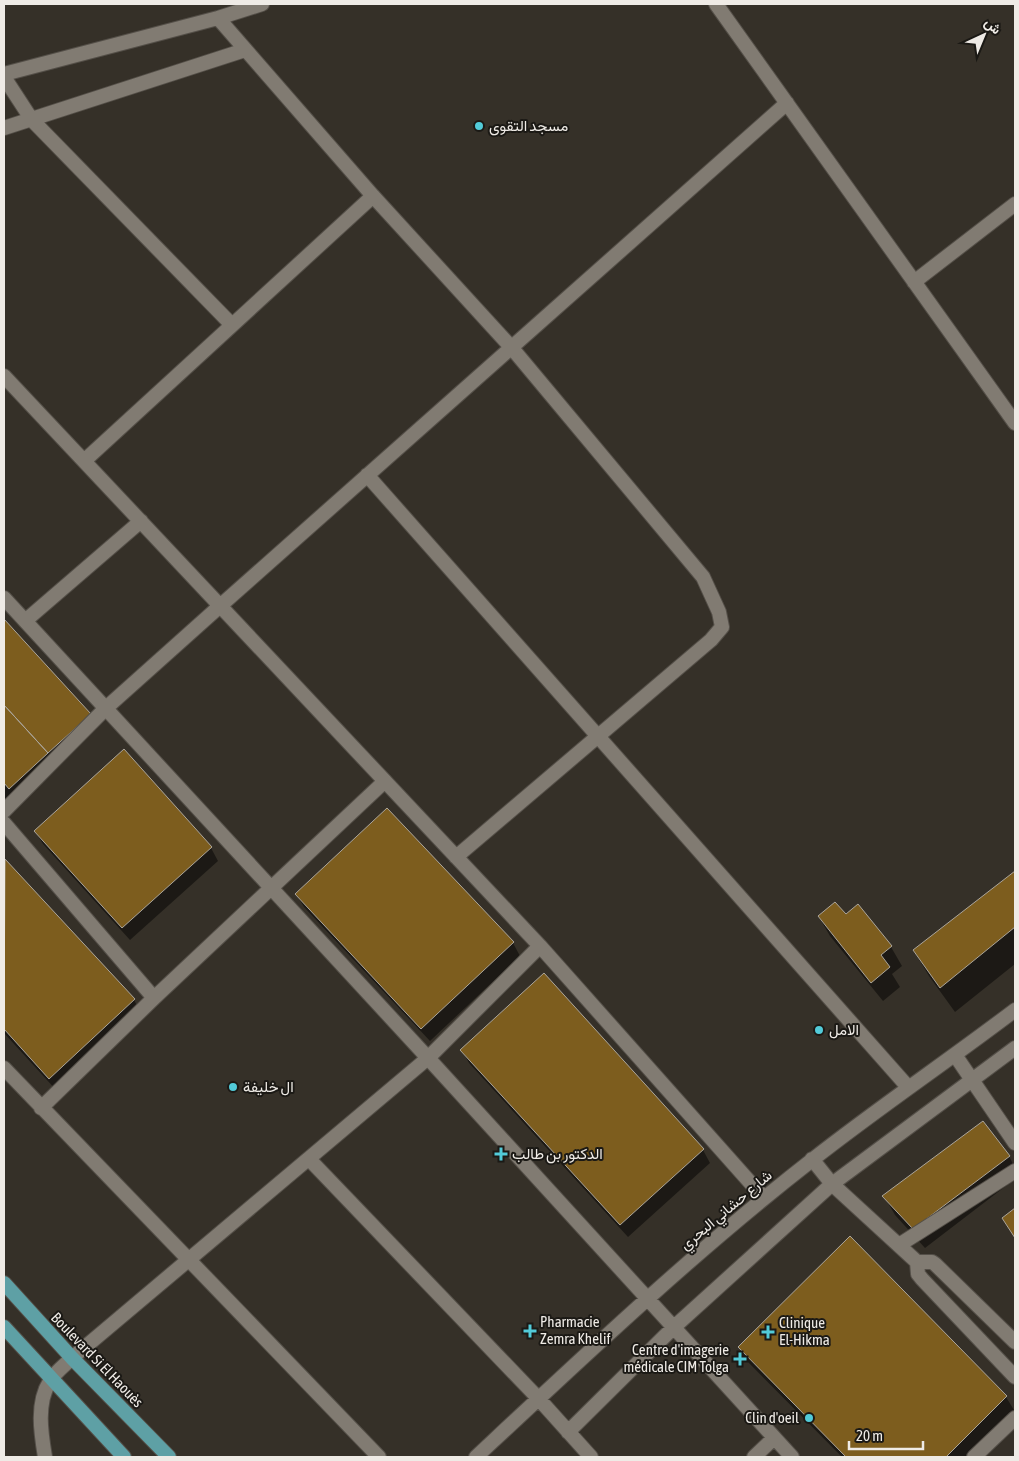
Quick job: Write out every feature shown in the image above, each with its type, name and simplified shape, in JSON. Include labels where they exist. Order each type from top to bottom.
[{"type":"main road","name":"Boulevard Si El Haouès","points":[[4,1283],[72,1358],[169,1457]]},
{"type":"main road","points":[[4,1327],[124,1457]]},
{"type":"street","points":[[232,325],[32,120],[4,76],[218,18],[262,4]]},
{"type":"street","points":[[716,4],[1015,423]]},
{"type":"street","points":[[218,18],[373,196],[511,347],[703,577],[719,612],[722,627],[711,640],[456,857]]},
{"type":"street","points":[[4,128],[245,50]]},
{"type":"street","points":[[4,811],[106,708],[787,103]]},
{"type":"street","points":[[84,461],[373,196]]},
{"type":"street","points":[[914,282],[1015,204]]},
{"type":"street","points":[[4,376],[540,946],[764,1198]]},
{"type":"street","points":[[367,475],[600,736],[908,1087]]},
{"type":"street","points":[[25,621],[140,521]]},
{"type":"street","points":[[4,598],[428,1058],[645,1299],[792,1457]]},
{"type":"street","points":[[41,1108],[154,998],[385,781]]},
{"type":"street","points":[[4,823],[154,998]]},
{"type":"street","points":[[45,1457],[42,1437],[41,1397],[50,1379],[72,1358],[428,1058],[540,946]]},
{"type":"street","name":"شارع حشاني البحري","points":[[476,1457],[645,1299],[764,1198],[812,1159],[908,1087],[1015,1010]]},
{"type":"street","points":[[568,1432],[673,1328],[832,1184],[1015,1048]]},
{"type":"street","points":[[955,1055],[1015,1143]]},
{"type":"street","points":[[4,1068],[379,1457]]},
{"type":"street","points":[[309,1159],[538,1398],[591,1457]]},
{"type":"street","points":[[812,1159],[832,1184],[917,1262],[935,1264],[1015,1342]]},
{"type":"street","points":[[899,1245],[1015,1171]]},
{"type":"street","points":[[917,1262],[918,1274],[922,1279],[1015,1377]]},
{"type":"street","points":[[974,1457],[1015,1418]]},
{"type":"street","points":[[754,1457],[773,1438]]},
{"type":"building","points":[[4,619],[91,714],[48,753],[4,705]]},
{"type":"building","points":[[4,705],[48,753],[9,789],[4,783]]},
{"type":"building","points":[[124,749],[212,847],[122,928],[34,831]]},
{"type":"building","points":[[387,808],[514,942],[421,1029],[295,894]]},
{"type":"building","points":[[5,859],[135,999],[49,1079],[4,1029]]},
{"type":"building","points":[[1015,871],[1015,927],[940,988],[913,950]]},
{"type":"building","points":[[835,902],[846,914],[858,904],[892,946],[881,955],[890,967],[871,983],[818,916]]},
{"type":"building","points":[[544,973],[704,1149],[620,1225],[460,1050]]},
{"type":"building","points":[[983,1121],[1010,1156],[913,1229],[882,1196]]},
{"type":"building","points":[[1015,1208],[1015,1238],[1002,1218]]},
{"type":"building","points":[[850,1236],[1007,1396],[946,1457],[846,1457],[738,1347]]},
{"type":"place","name":"مسجد التقوى","points":[[479,126]]},
{"type":"place","name":"الامل","points":[[819,1030]]},
{"type":"place","name":"ال خليفة","points":[[233,1087]]},
{"type":"place","name":"الدكتور بن طالب","points":[[501,1154]]},
{"type":"place","name":"Pharmacie Zemra Khelif","points":[[530,1331]]},
{"type":"place","name":"Clinique El-Hikma","points":[[768,1332]]},
{"type":"place","name":"Centre d'imagerie médicale CIM Tolga","points":[[740,1359]]},
{"type":"place","name":"Clin d'oeil","points":[[809,1418]]}]
